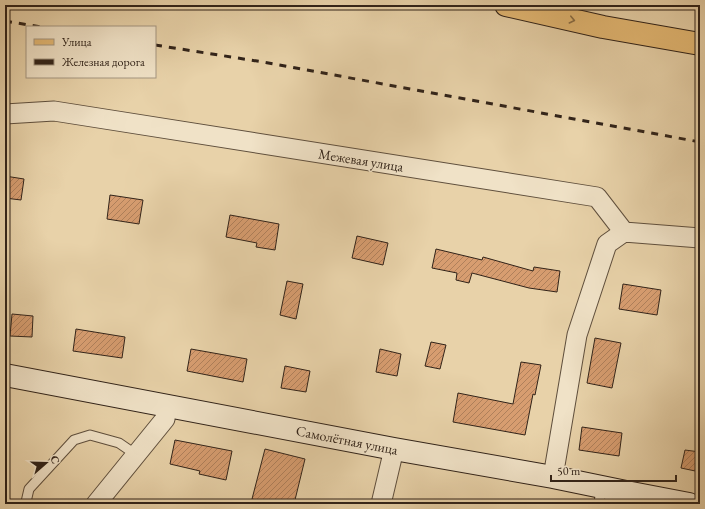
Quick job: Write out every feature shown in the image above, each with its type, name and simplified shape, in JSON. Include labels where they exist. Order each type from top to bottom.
[{"type":"main road","points":[[506,5],[603,28],[700,44]]},
{"type":"main road","name":"Самолётная улица","points":[[5,375],[394,449],[553,477],[600,496],[689,504]]},
{"type":"street","name":"Межевая улица","points":[[5,114],[54,111],[597,197],[624,232]]},
{"type":"street","points":[[553,477],[577,335],[607,244],[624,232],[700,238]]},
{"type":"street","points":[[96,504],[135,454],[165,419],[167,406]]},
{"type":"street","points":[[381,504],[394,449]]},
{"type":"lane","points":[[27,504],[26,502],[29,490],[74,440],[90,435],[119,443],[135,454]]},
{"type":"building","points":[[5,176],[24,179],[21,200],[5,198]]},
{"type":"building","points":[[110,195],[143,200],[139,224],[107,219]]},
{"type":"building","points":[[230,215],[279,224],[275,250],[256,247],[257,243],[226,237]]},
{"type":"building","points":[[357,236],[388,243],[383,265],[352,258]]},
{"type":"building","points":[[436,249],[482,260],[483,257],[533,271],[534,267],[560,271],[557,292],[529,288],[472,273],[469,283],[456,280],[457,273],[432,268]]},
{"type":"building","points":[[287,281],[303,284],[296,319],[280,315]]},
{"type":"building","points":[[623,284],[661,290],[657,315],[619,309]]},
{"type":"building","points":[[12,314],[33,316],[32,337],[10,336]]},
{"type":"building","points":[[76,329],[125,337],[122,358],[73,351]]},
{"type":"building","points":[[595,338],[621,343],[612,388],[587,383]]},
{"type":"building","points":[[431,342],[446,345],[440,369],[425,366]]},
{"type":"building","points":[[191,349],[247,359],[243,382],[187,371]]},
{"type":"building","points":[[380,349],[401,354],[397,376],[376,372]]},
{"type":"building","points":[[521,362],[541,365],[535,395],[533,394],[525,435],[453,422],[458,393],[513,404]]},
{"type":"building","points":[[285,366],[310,371],[306,392],[281,388]]},
{"type":"building","points":[[582,427],[622,433],[619,456],[579,450]]},
{"type":"building","points":[[175,440],[232,451],[226,480],[199,474],[200,471],[170,464]]},
{"type":"building","points":[[265,449],[305,459],[294,504],[272,504],[252,499]]},
{"type":"building","points":[[685,450],[700,452],[700,472],[681,468]]},
{"type":"railway","points":[[5,21],[35,26]]},
{"type":"railway","points":[[156,45],[263,62],[700,142]]}]
